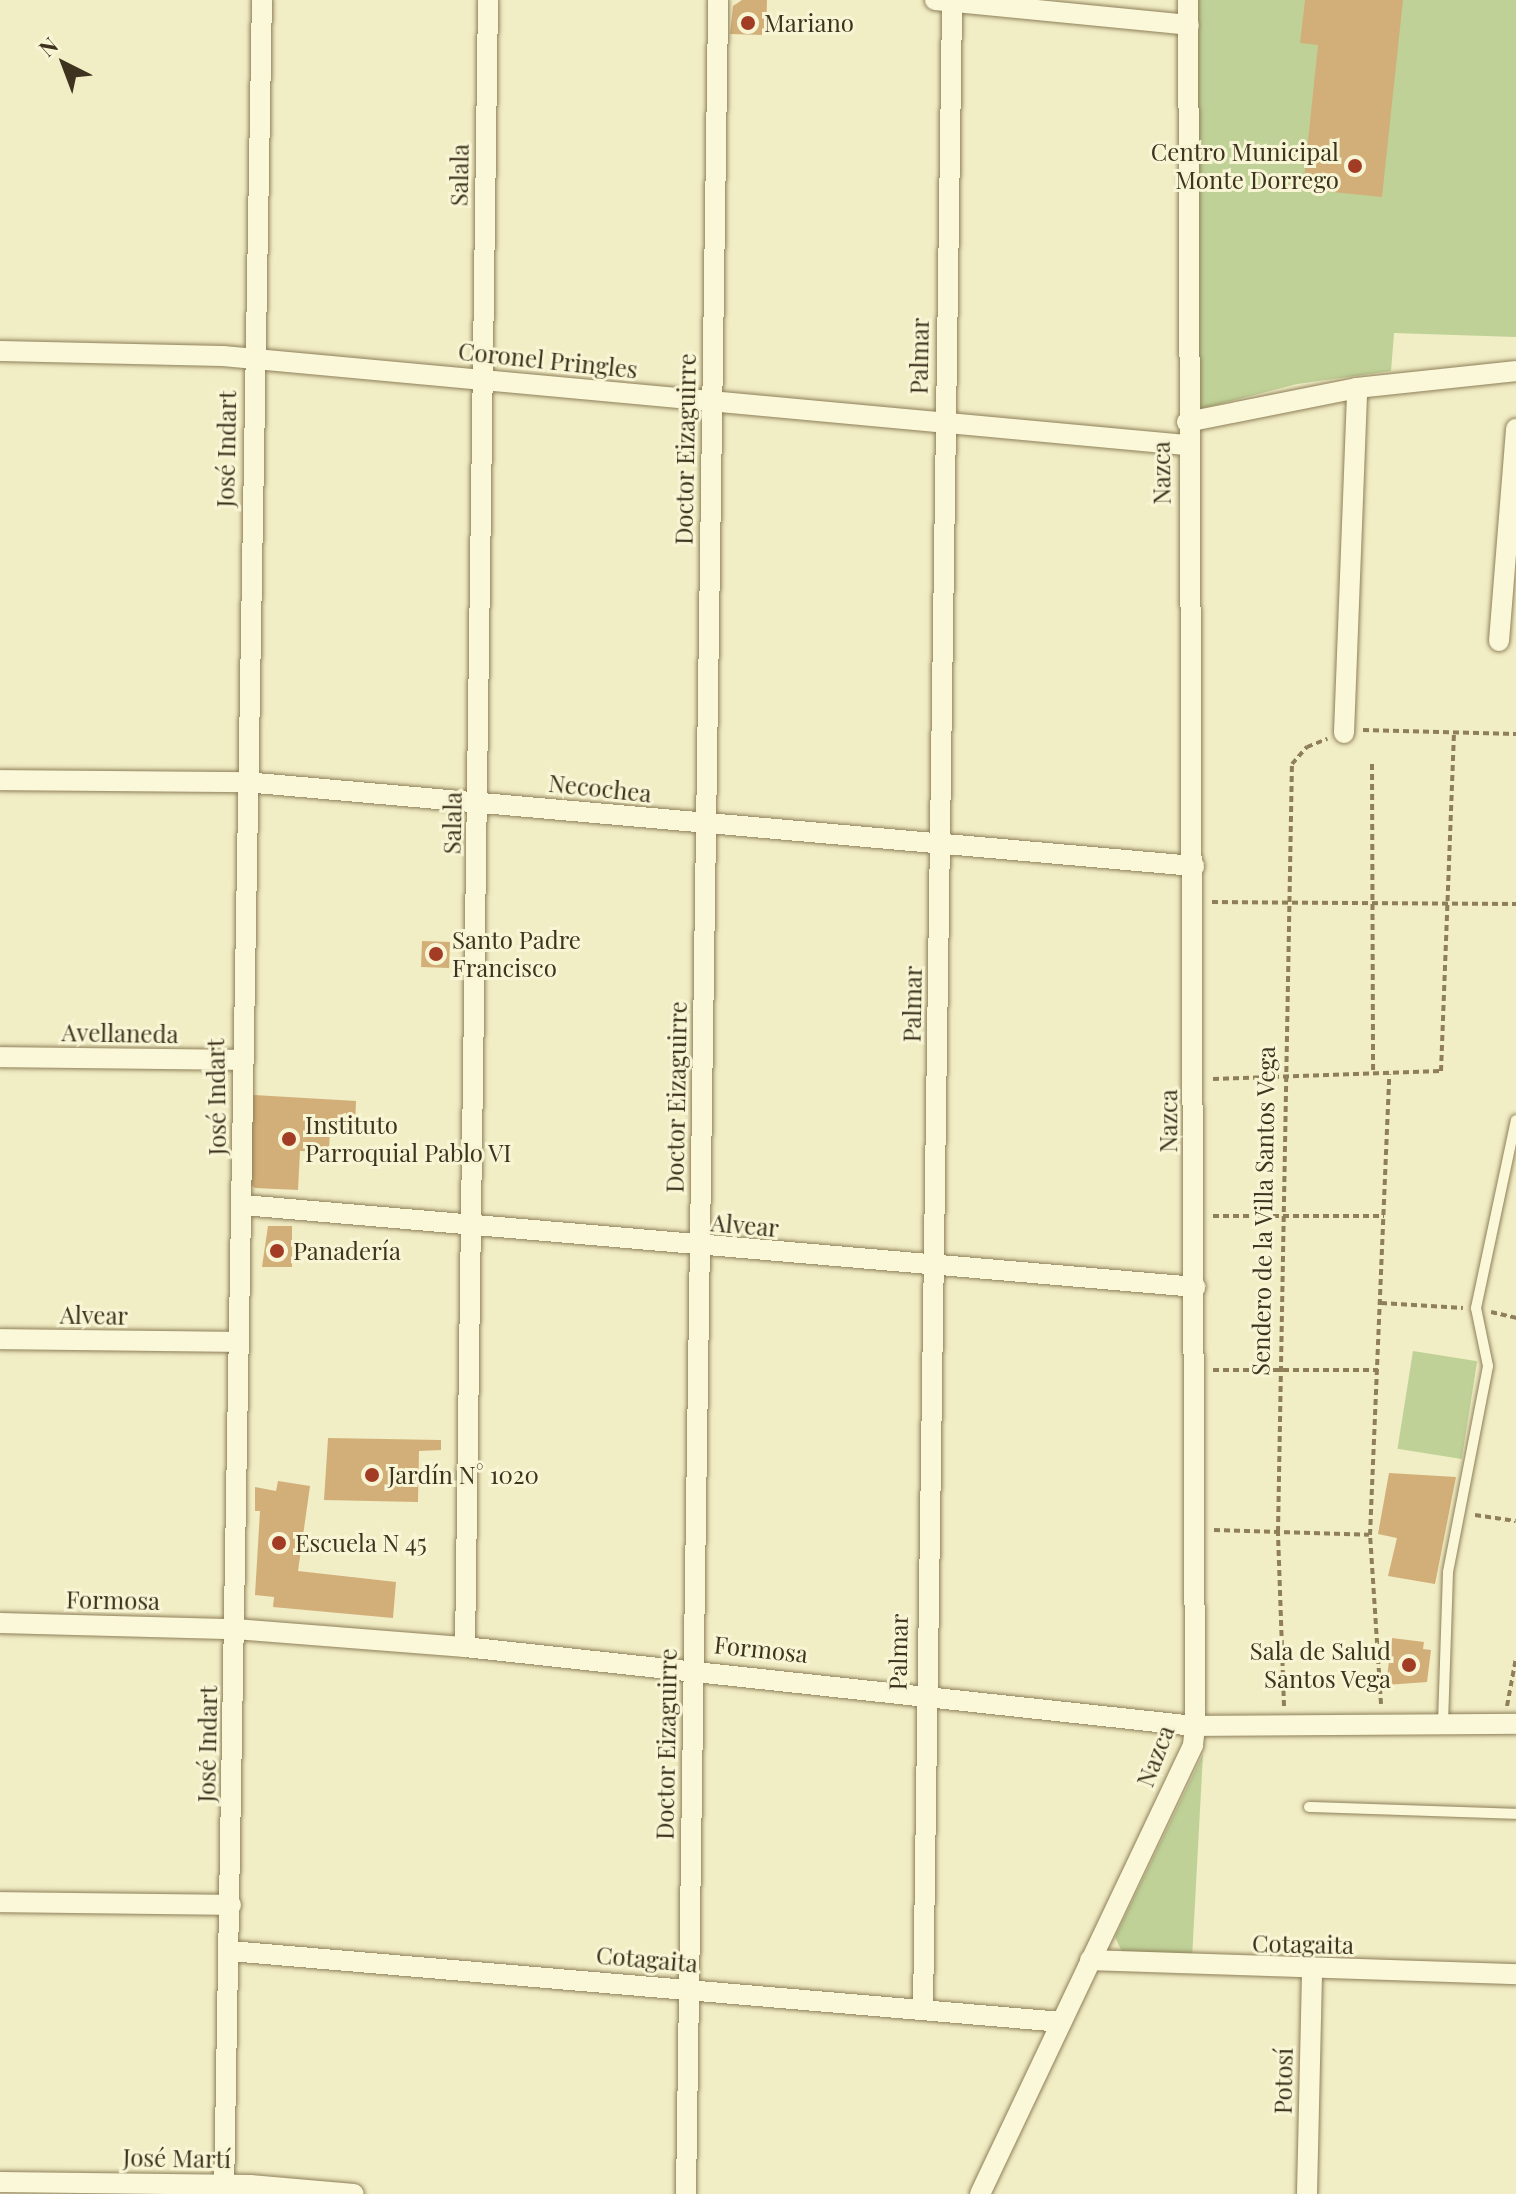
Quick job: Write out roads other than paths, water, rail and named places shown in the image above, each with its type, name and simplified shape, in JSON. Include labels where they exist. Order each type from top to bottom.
[{"type":"street","name":"José Indart","points":[[224,2190],[235,1629],[236,1342],[243,1205],[240,1060],[262,0]]},
{"type":"street","name":"Salala","points":[[465,1647],[488,0]]},
{"type":"street","name":"Doctor Eizaguirre","points":[[686,2194],[718,0]]},
{"type":"street","name":"Nazca","points":[[980,2194],[1193,1745],[1195,1726],[1194,866],[1186,445],[1188,0]]},
{"type":"street","points":[[947,1],[1189,25]]},
{"type":"street","name":"Palmar","points":[[923,2009],[924,1692],[941,846],[947,1]]},
{"type":"street","name":"Coronel Pringles","points":[[0,351],[254,359],[1186,445]]},
{"type":"street","points":[[1187,422],[1357,388],[1516,371]]},
{"type":"street","points":[[1344,733],[1357,388]]},
{"type":"street","points":[[1499,641],[1516,429]]},
{"type":"street","name":"Necochea","points":[[0,780],[245,782],[1194,866]]},
{"type":"street","name":"Avellaneda","points":[[0,1057],[240,1060]]},
{"type":"street","name":"Alvear","points":[[243,1205],[932,1269],[1195,1287]]},
{"type":"street","name":"Alvear","points":[[0,1339],[236,1342]]},
{"type":"street","name":"Formosa","points":[[0,1623],[235,1629],[465,1647],[924,1692],[1195,1726],[1284,1721],[1510,1724]]},
{"type":"street","points":[[0,1902],[231,1905]]},
{"type":"street","name":"Cotagaita","points":[[230,1951],[1061,2022]]},
{"type":"street","name":"Cotagaita","points":[[1090,1960],[1312,1970],[1516,1974]]},
{"type":"street","name":"Potosí","points":[[1307,2194],[1312,1970]]},
{"type":"street","name":"José Martí","points":[[0,2182],[354,2194]]},
{"type":"lane","points":[[1443,1723],[1448,1572],[1488,1366],[1476,1308],[1516,1120]]},
{"type":"lane","points":[[1309,1807],[1516,1814]]},
{"type":"place","name":"Mariano","points":[[748,23]]},
{"type":"place","name":"Centro Municipal Monte Dorrego","points":[[1355,166]]},
{"type":"place","name":"Santo Padre Francisco","points":[[436,954]]},
{"type":"place","name":"Instituto Parroquial Pablo VI","points":[[289,1139]]},
{"type":"place","name":"Panadería","points":[[277,1251]]},
{"type":"place","name":"Jardín N° 1020","points":[[372,1475]]},
{"type":"place","name":"Escuela N 45","points":[[279,1543]]},
{"type":"place","name":"Sala de Salud Santos Vega","points":[[1409,1665]]}]
